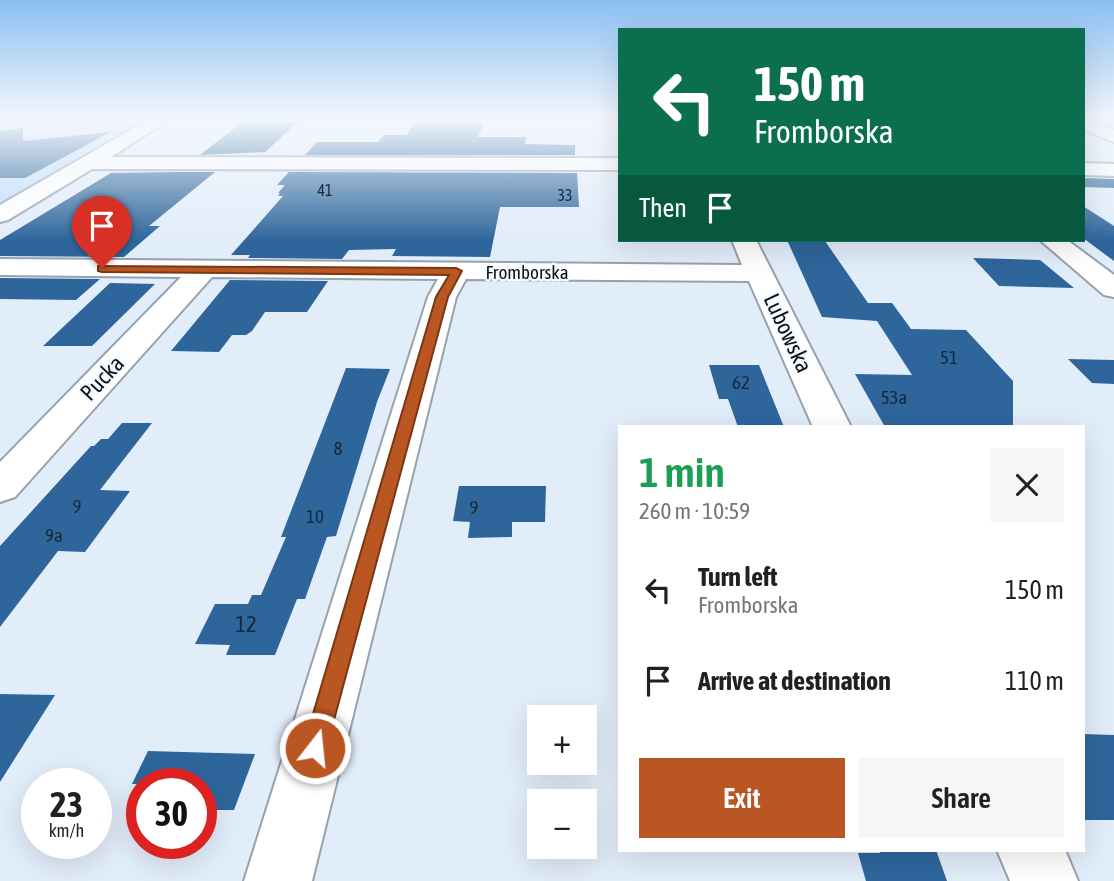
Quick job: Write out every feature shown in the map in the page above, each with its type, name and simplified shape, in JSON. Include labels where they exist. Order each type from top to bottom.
[{"type":"street","points":[[1,214],[94,158]]},
{"type":"street","points":[[86,163],[618,164]]},
{"type":"street","points":[[1085,169],[1114,170]]},
{"type":"street","name":"Lubowska","points":[[745,242],[831,425]]},
{"type":"street","points":[[1055,242],[1114,289]]},
{"type":"street","name":"Fromborska","points":[[0,267],[760,272]]},
{"type":"street","name":"Pucka","points":[[0,487],[204,269]]},
{"type":"street","points":[[278,881],[442,297],[456,271]]},
{"type":"street","points":[[1031,852],[1044,881]]},
{"type":"shaded area","points":[[0,158],[77,158],[0,205]]},
{"type":"building","points":[[0,158],[62,158],[25,178],[0,178]]},
{"type":"building","points":[[215,172],[149,226],[160,226],[124,257],[0,256],[0,240],[111,173]]},
{"type":"building","points":[[289,172],[577,173],[579,207],[500,207],[490,257],[392,256],[396,249],[349,250],[342,259],[248,258],[250,255],[231,255],[283,196],[278,196],[278,193],[285,185],[277,185]]},
{"type":"building","points":[[1085,178],[1114,179],[1114,188],[1085,187]]},
{"type":"building","points":[[1085,207],[1114,226],[1114,261],[1085,239]]},
{"type":"building","points":[[788,242],[826,242],[868,303],[892,303],[911,329],[966,330],[1013,381],[1013,425],[884,425],[855,374],[912,375],[877,321],[822,317]]},
{"type":"building","points":[[973,258],[1040,260],[1074,288],[999,286]]},
{"type":"building","points":[[0,278],[100,279],[76,300],[0,299]]},
{"type":"building","points":[[230,280],[328,281],[307,312],[265,312],[252,331],[246,335],[232,335],[219,352],[171,351]]},
{"type":"building","points":[[110,283],[155,284],[92,346],[43,346]]},
{"type":"building","points":[[1068,359],[1114,360],[1114,384],[1092,383]]},
{"type":"building","points":[[709,365],[759,365],[783,425],[737,425],[728,399],[719,399]]},
{"type":"building","points":[[346,368],[390,369],[377,402],[336,536],[327,537],[305,599],[297,599],[275,655],[226,655],[230,645],[195,644],[215,604],[248,604],[252,595],[261,595],[286,537],[281,537]]},
{"type":"building","points":[[122,423],[152,423],[100,490],[130,491],[85,552],[58,551],[0,627],[0,546],[91,446],[101,439],[108,439]]},
{"type":"building","points":[[459,486],[546,486],[545,522],[512,522],[512,537],[468,538],[470,522],[453,521]]},
{"type":"building","points":[[0,694],[55,695],[0,782]]},
{"type":"building","points":[[1085,734],[1114,735],[1114,820],[1085,820]]},
{"type":"building","points":[[148,751],[255,754],[234,810],[217,810],[217,768],[140,768]]},
{"type":"building","points":[[937,852],[947,881],[866,881],[858,853]]},
{"type":"route","points":[[102,268],[456,271],[442,297],[315,748]]}]
